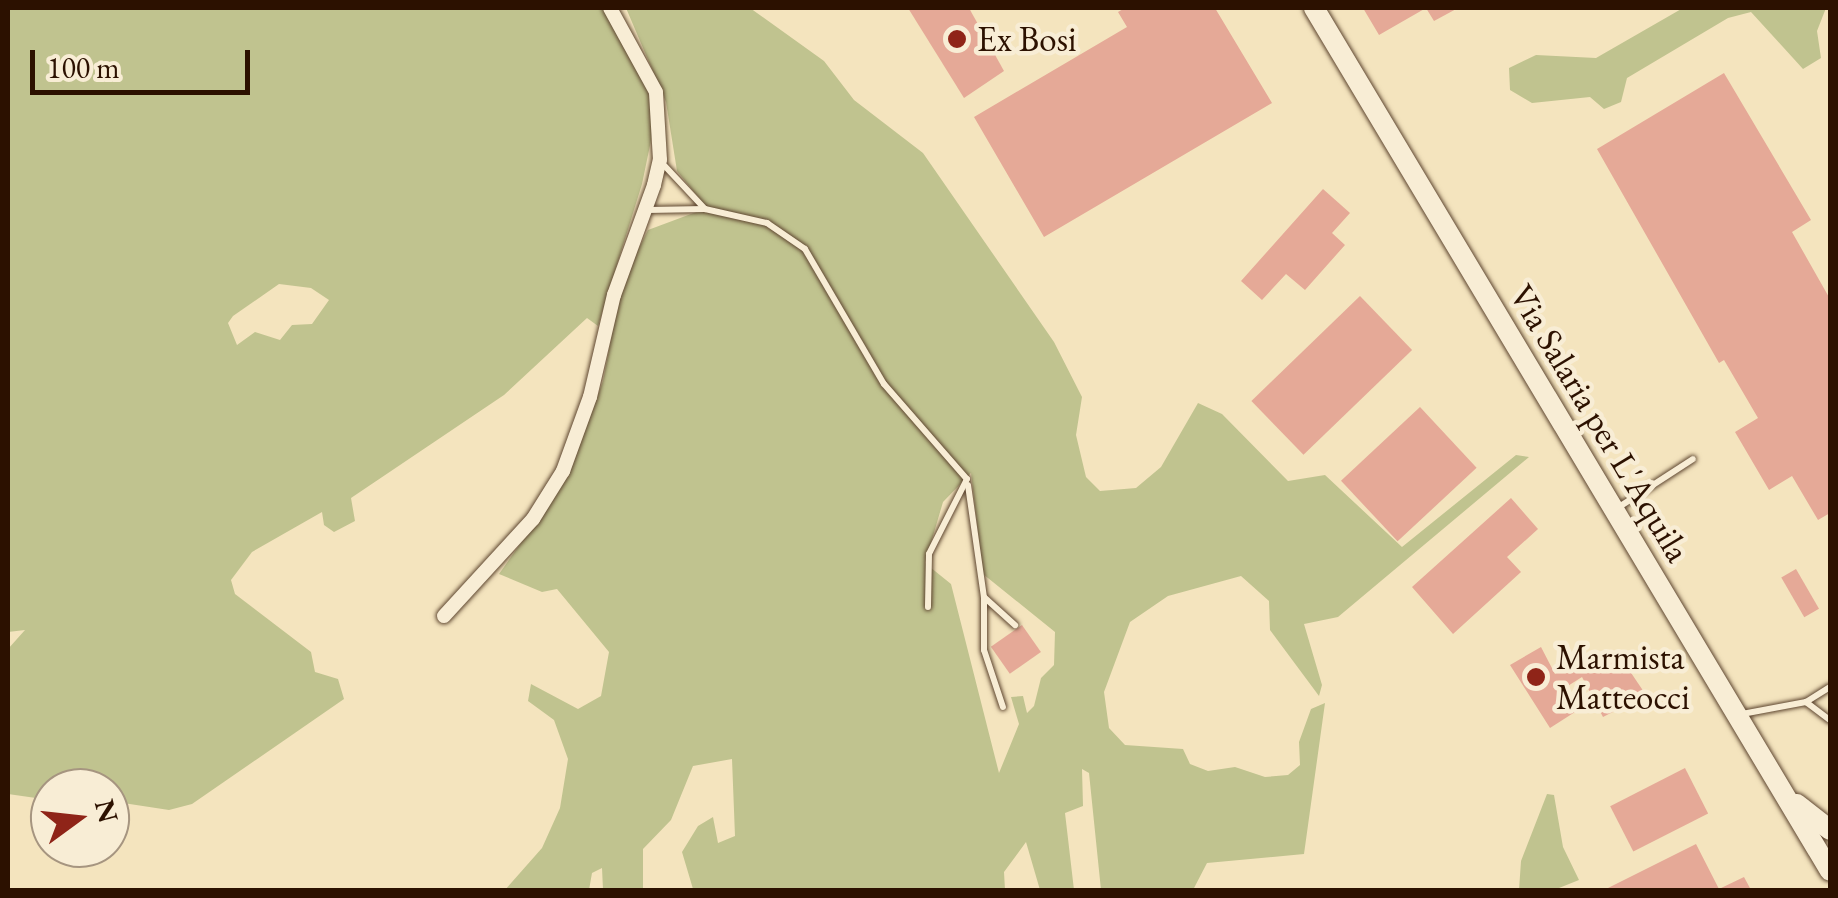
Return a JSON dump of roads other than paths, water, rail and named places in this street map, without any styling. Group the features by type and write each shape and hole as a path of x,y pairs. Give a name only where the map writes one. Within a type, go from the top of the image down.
{"main road":[{"name":"Via Salaria per L'Aquila","path":"1314,8 1830,871"},
{"path":"1780,787 1830,830"}],"street":[{"path":"444,616 532,519 563,471 660,160 656,92 610,8"}],"lane":[{"path":"660,160 705,209"},
{"path":"646,210 705,209 767,223 805,249 884,384 967,479 984,597 984,650 1003,707"},
{"path":"1613,510 1694,459"},
{"path":"928,608 929,554 967,479"},
{"path":"984,597 1015,625"},
{"path":"1736,715 1806,702 1830,687"},
{"path":"1806,702 1830,720"}],"place":[{"name":"Ex Bosi","path":"957,39"},
{"name":"Marmista Matteocci","path":"1536,677"}]}
